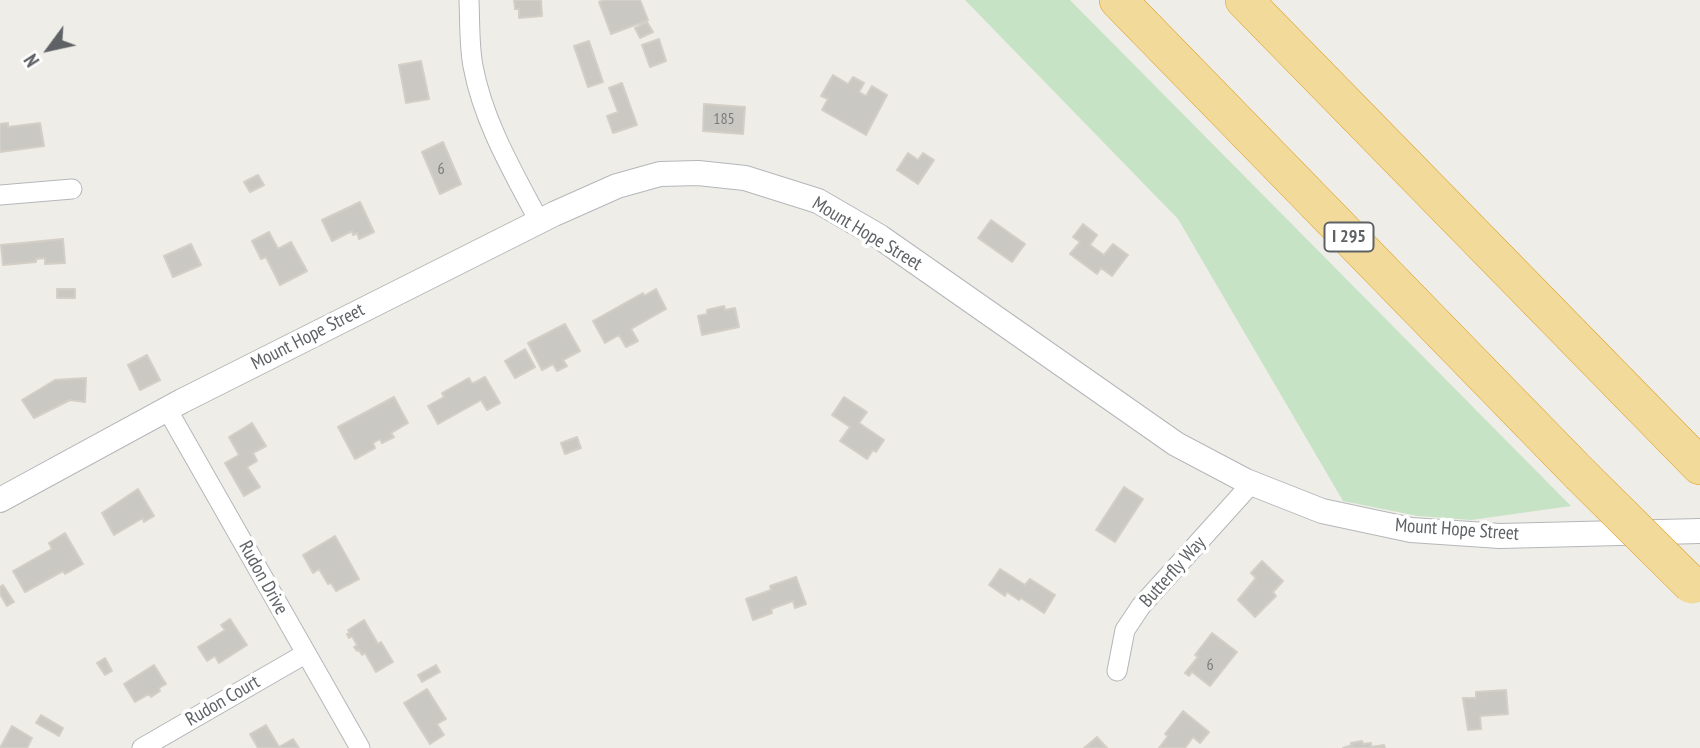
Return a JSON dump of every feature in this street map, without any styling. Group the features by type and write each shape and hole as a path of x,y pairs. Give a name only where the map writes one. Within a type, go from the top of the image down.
{"highway":[{"name":"I 295","path":"1118,0 1580,474 1696,589"},
{"path":"1244,0 1700,466"}],"street":[{"path":"469,0 473,65 485,109 539,221"},
{"name":"Mount Hope Street","path":"0,500 167,409 539,221 617,186 660,174 698,173 745,178 818,201 880,237 1175,444 1252,484 1322,511 1411,530 1500,536 1700,531"},
{"path":"0,195 72,189"},
{"name":"Rudon Drive","path":"167,409 360,748"},
{"name":"Butterfly Way","path":"1117,671 1125,630 1141,607 1252,484"},
{"name":"Rudon Court","path":"142,748 305,654"}],"green space":[{"path":"965,0 1070,0 1571,506 1471,520 1418,516 1343,501 1178,219"}],"building":[{"path":"514,0 541,0 542,16 519,18 519,9 515,9"},
{"path":"640,0 648,20 611,34 599,2"},
{"path":"647,22 653,32 640,38 635,28"},
{"path":"659,39 666,61 650,67 642,45"},
{"path":"589,41 603,82 588,87 574,46"},
{"path":"421,61 429,99 406,103 399,65"},
{"path":"833,75 848,84 853,77 864,83 859,92 866,96 872,86 887,95 866,135 822,110 828,99 821,96"},
{"path":"622,83 637,125 613,133 607,116 618,112 609,88"},
{"path":"704,104 745,107 743,134 703,131"},
{"path":"8,123 8,127 40,123 44,146 0,152 0,124"},
{"path":"443,142 461,184 440,194 422,152"},
{"path":"908,153 918,160 923,153 934,160 918,184 897,170"},
{"path":"258,175 264,185 250,192 244,182"},
{"path":"360,202 374,232 359,239 357,233 353,235 352,231 332,241 322,220"},
{"path":"991,220 1025,244 1012,262 978,238"},
{"path":"1083,224 1097,235 1090,245 1104,255 1113,244 1128,255 1112,276 1101,268 1097,274 1070,254 1080,242 1073,237"},
{"path":"269,232 278,249 291,242 307,271 280,285 266,257 261,259 252,241"},
{"path":"63,239 65,263 45,264 45,258 36,259 36,262 3,265 1,245"},
{"path":"191,244 201,265 173,277 164,256"},
{"path":"57,289 75,289 75,298 57,298"},
{"path":"656,289 666,309 631,329 638,341 626,347 619,335 605,343 593,321 643,293 644,296"},
{"path":"724,306 725,310 735,308 739,327 702,335 698,316 707,314 707,310"},
{"path":"565,324 580,351 563,360 567,366 557,371 553,364 542,370 528,343"},
{"path":"525,349 535,367 515,378 505,361"},
{"path":"147,355 160,380 140,390 128,365"},
{"path":"485,377 500,403 487,410 481,400 438,424 428,406 444,397 442,393 469,378 472,384"},
{"path":"86,378 85,402 70,400 34,418 22,400 55,380"},
{"path":"394,397 408,423 391,433 394,437 382,443 380,439 373,443 375,448 355,459 338,427"},
{"path":"844,397 867,412 859,423 884,440 867,459 840,441 850,427 832,415"},
{"path":"252,423 266,446 253,453 257,461 247,467 260,487 244,496 225,463 239,455 229,437"},
{"path":"577,437 581,448 565,454 561,443"},
{"path":"1124,487 1143,499 1115,542 1096,530"},
{"path":"138,489 154,516 144,522 143,518 114,535 102,513"},
{"path":"65,533 83,564 65,574 63,571 25,592 13,571 52,549 49,543"},
{"path":"335,536 359,579 336,591 319,569 313,573 303,555"},
{"path":"1262,561 1283,581 1273,592 1276,596 1255,617 1238,600 1256,578 1251,573"},
{"path":"1000,569 1025,585 1030,579 1055,595 1044,613 1021,598 1019,600 1007,592 1005,596 989,585"},
{"path":"796,577 806,604 795,608 793,601 771,609 772,613 753,620 746,599 771,590 770,586"},
{"path":"3,585 14,602 7,606 0,594 0,587"},
{"path":"230,619 247,645 219,663 215,656 207,661 198,647 225,630 221,625"},
{"path":"364,620 378,644 381,642 393,662 376,672 365,653 362,655 357,651 352,636 349,638 347,634 350,633 348,630"},
{"path":"1212,633 1237,652 1210,686 1192,672 1189,676 1185,673"},
{"path":"105,658 112,671 105,675 97,663"},
{"path":"154,665 166,684 151,697 149,694 135,702 124,684"},
{"path":"436,665 440,672 422,682 418,675"},
{"path":"427,689 446,719 437,724 444,735 430,744 404,703"},
{"path":"1506,690 1508,714 1480,716 1481,729 1468,730 1463,698 1476,698 1476,692"},
{"path":"1183,711 1209,732 1200,743 1193,737 1185,748 1159,748 1168,736 1165,734"},
{"path":"41,715 63,728 59,736 36,723"},
{"path":"266,725 279,747 293,739 299,748 258,748 250,734"},
{"path":"12,726 32,738 27,748 0,748"},
{"path":"1097,737 1107,748 1084,748"},
{"path":"1362,741 1363,744 1371,743 1371,747 1384,745 1385,748 1343,748"}]}
